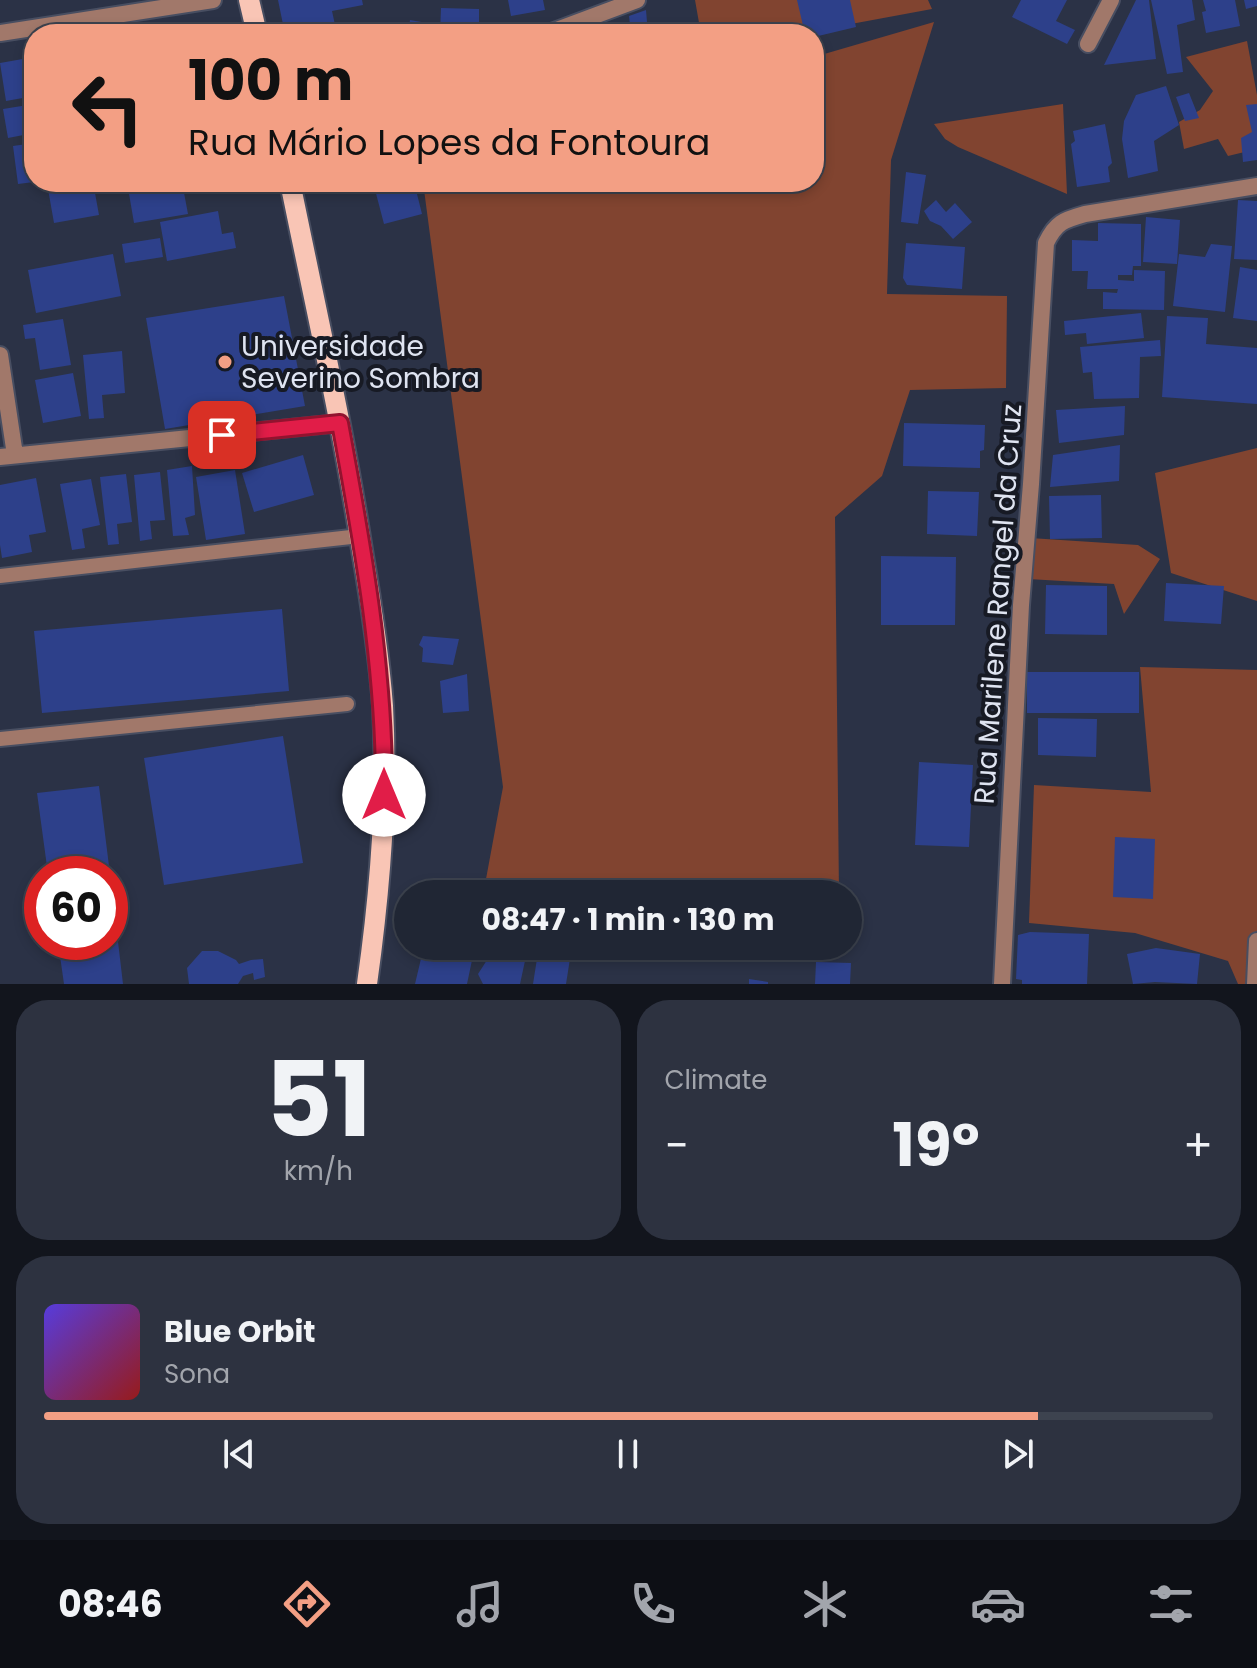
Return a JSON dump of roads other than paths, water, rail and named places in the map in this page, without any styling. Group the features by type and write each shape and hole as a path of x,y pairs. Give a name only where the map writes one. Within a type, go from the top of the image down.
{"main road":[{"path":"249,0 255,24"},
{"path":"292,192 340,423 377,643 384,750 383,841 367,984"}],"street":[{"path":"58,24 213,0"},
{"path":"573,24 637,0"},
{"path":"1088,44 1111,0"},
{"path":"0,33 24,29"},
{"name":"Rua Marilene Rangel da Cruz","path":"1002,984 1021,605 1046,243 1052,229 1067,219 1085,214 1257,186"},
{"path":"0,355 8,456 340,423"},
{"path":"1255,984 1257,941"}],"lane":[{"path":"0,576 360,536"},
{"path":"0,739 347,704"}],"place":[{"name":"Universidade Severino Sombra","path":"225,362"}]}
